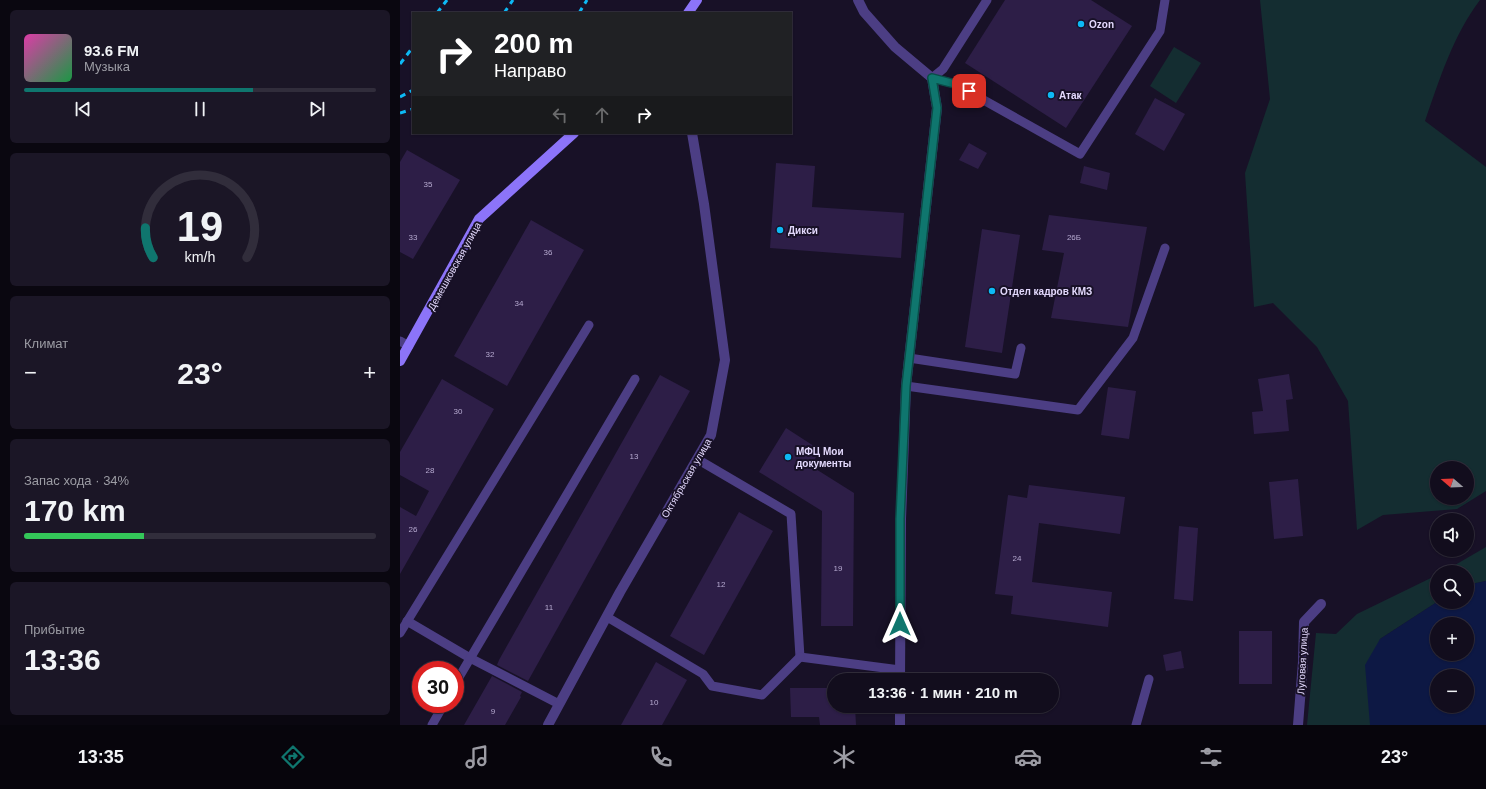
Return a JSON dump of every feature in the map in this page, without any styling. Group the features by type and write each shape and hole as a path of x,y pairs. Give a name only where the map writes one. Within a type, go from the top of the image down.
{"street":[{"path":"689,12 698,0"},
{"path":"858,0 864,12 895,47 932,78 937,108 906,386 900,519 900,673"},
{"name":"Демешковская улица","path":"400,361 404,344 480,219 573,134"},
{"name":"Октябрьская улица","path":"548,725 607,617 711,435 725,360 704,204 692,134"},
{"name":"Луговая улица","path":"1298,725 1303,662 1304,622 1321,604"},
{"path":"900,713 900,725"}],"lane":[{"path":"932,78 943,69 986,0"},
{"path":"932,78 955,84 1080,154 1160,31 1165,0"},
{"path":"906,386 1078,410 1134,338 1165,248"},
{"path":"400,633 589,325"},
{"path":"909,358 1015,374 1021,348"},
{"path":"464,668 635,379"},
{"path":"607,617 703,674 712,686 762,695 800,657 791,514 697,459"},
{"path":"407,621 470,658 559,704"},
{"path":"800,657 889,673"},
{"path":"1136,725 1149,679"},
{"path":"432,725 439,713"}],"green space":[{"path":"1260,0 1480,0 1462,28 1448,58 1425,121 1486,167 1486,491 1474,498 1474,461 1430,461 1430,505 1463,505 1457,509 1383,515 1357,530 1348,401 1317,347 1273,303 1254,307 1245,173 1270,99"},
{"path":"1174,47 1201,63 1176,103 1150,86"},
{"path":"1486,547 1486,581 1474,584 1474,565 1455,565 1469,557 1474,557 1474,554"},
{"path":"1430,578 1430,607 1380,639 1373,725 1307,725 1316,633 1336,634 1357,614"}],"water":[{"path":"1486,581 1486,725 1370,725 1365,665 1380,639 1430,607 1430,609 1474,609 1474,584"}],"building":[{"name":"Атак","path":"1005,0 1091,0 1132,26 1066,128 965,63"},
{"path":"1155,98 1185,114 1164,151 1135,134"},
{"path":"969,143 987,153 978,169 959,160"},
{"path":"407,150 460,180 413,259 400,252 400,162"},
{"path":"776,163 815,166 812,207 904,213 901,258 770,248"},
{"path":"1084,166 1110,173 1107,190 1080,183"},
{"path":"1049,215 1147,227 1128,327 1051,318 1064,253 1042,250"},
{"path":"531,220 584,250 507,386 454,356"},
{"name":"Отдел кадров КМЗ","path":"982,229 1020,235 1002,353 965,347"},
{"path":"1289,374 1293,399 1286,400 1289,431 1254,434 1252,412 1263,411 1258,379"},
{"path":"660,375 690,391 528,681 497,665 499,660"},
{"path":"442,379 494,409 400,574 400,507 416,516 429,491 400,475 400,452"},
{"path":"1108,387 1136,391 1129,439 1101,435"},
{"path":"786,428 820,450 811,466 854,493 853,626 821,626 822,511 759,472"},
{"path":"1298,479 1303,536 1274,539 1269,482"},
{"path":"1029,485 1125,497 1120,534 1039,523 1032,582 1112,592 1108,627 1011,614 1013,596 995,594 1008,495 1027,498"},
{"path":"739,512 773,531 704,655 670,636"},
{"path":"1179,526 1198,528 1193,601 1174,599"},
{"path":"1239,631 1272,631 1272,684 1239,684"},
{"path":"1181,651 1184,668 1166,671 1163,655"},
{"path":"656,662 687,680 662,725 621,725"},
{"path":"492,676 522,692 521,697 505,725 464,725"},
{"path":"790,688 827,688 827,713 855,713 856,725 820,725 819,717 791,717"}],"railway":[{"path":"438,12 447,0"},
{"path":"505,12 513,0"},
{"path":"580,12 587,0"},
{"path":"400,64 412,48"},
{"path":"400,97 412,91"},
{"path":"400,113 412,109"}],"place":[{"name":"Ozon","path":"1081,24"},
{"name":"Атак","path":"1051,95"},
{"name":"Дикси","path":"780,230"},
{"name":"Отдел кадров КМЗ","path":"992,291"},
{"name":"МФЦ Мои документы","path":"788,457"}],"route":[{"path":"900,624 900,519 906,386 937,108 932,78 955,84 969,91"}]}
